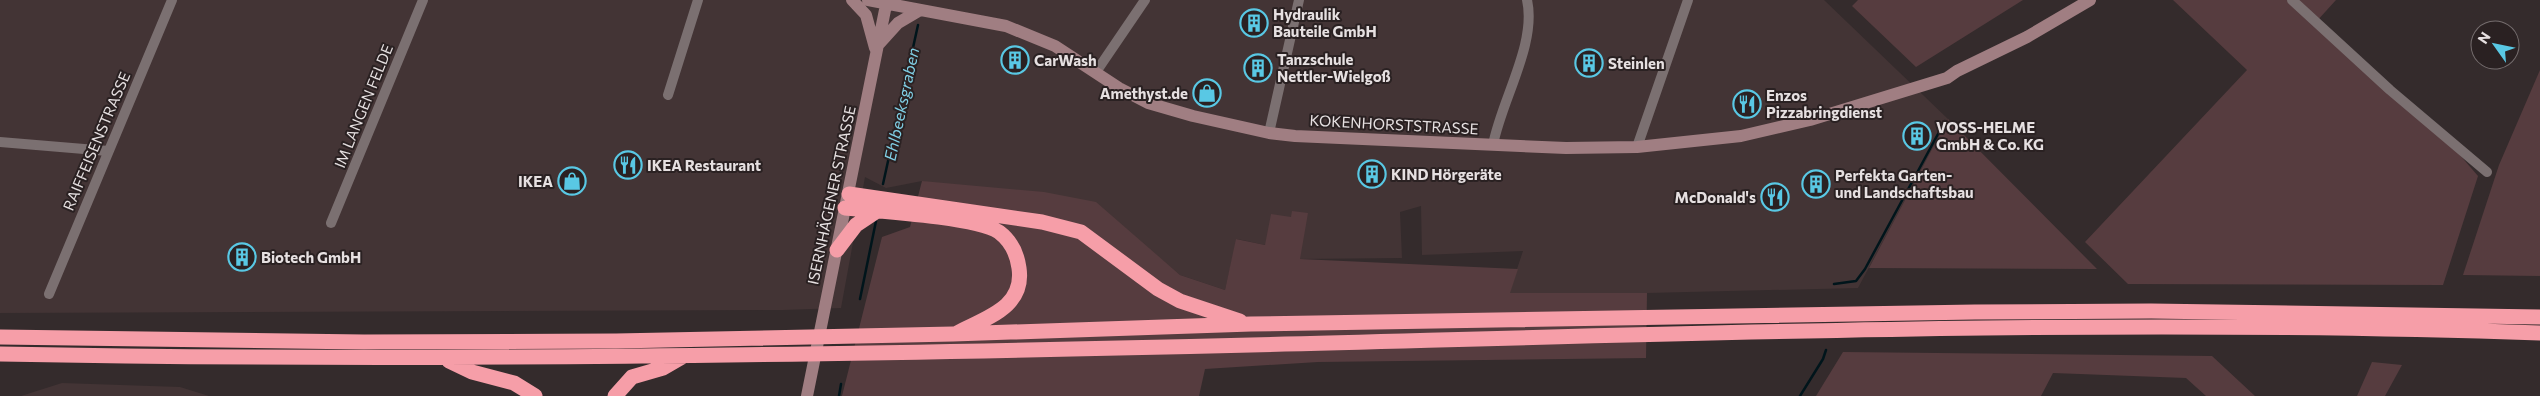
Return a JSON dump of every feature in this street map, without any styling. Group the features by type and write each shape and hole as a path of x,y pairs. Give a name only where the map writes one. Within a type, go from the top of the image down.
{"highway":[{"path":"847,201 877,211 986,226 1006,238 1012,246 1020,276 1012,299 1004,309 993,316 953,334"},
{"path":"847,201 1042,222 1069,228 1095,241 1168,295 1199,309 1251,324"},
{"path":"837,250 856,225 877,211"},
{"path":"0,337 364,342 953,334 1251,324 2141,311 2540,317"},
{"path":"0,354 443,359 683,356 1980,330 2166,328 2540,333"},
{"path":"615,396 632,377 663,368 683,356"},
{"path":"443,359 472,372 514,383 535,396"}],"main road":[{"path":"852,0 866,15 877,49"},
{"name":"KOKENHORSTSTRASSE","path":"868,0 886,2 1020,30 1055,46 1135,97 1167,110 1269,133 1328,138 1493,145 1637,147 1741,136 1829,115 1918,86 1930,77 1946,70 1957,70 2027,37 2090,0"},
{"name":"ISERNHÄGENER STRASSE","path":"807,396 886,2"},
{"path":"877,49 898,23 920,10"}],"street":[{"name":"RAIFFEISENSTRASSE","path":"49,294 172,0"},
{"name":"IM LANGEN FELDE","path":"331,223 423,0"},
{"path":"668,95 698,0"},
{"path":"1096,72 1145,0"},
{"path":"1269,133 1299,0"},
{"path":"1493,145 1498,122 1523,56 1528,15 1527,0"},
{"path":"1637,147 1688,0"},
{"path":"2292,0 2390,90 2487,172"},
{"path":"0,142 108,151"}],"shaded area":[{"path":"0,0 1824,0 1948,119 1858,288 1647,293 1509,293 1523,251 1422,255 1421,206 1400,212 1402,258 1299,259 1291,217 1265,245 1237,239 1225,290 1180,275 1133,236 922,181 886,188 865,177 841,308 783,310 0,313"},
{"path":"1858,0 2023,0 1916,67 1852,6"},
{"path":"2173,0 2336,0 2316,22 2459,154 2478,176 2443,285 2128,284 2085,242 2247,70"},
{"path":"2540,70 2540,276 2463,275 2499,165"},
{"path":"1948,119 2097,269 1869,268"},
{"path":"922,181 1044,192 1096,202 1180,275 1225,290 1236,239 1265,245 1271,214 1291,217 1292,211 1308,213 1300,259 1518,269 1510,293 1647,293 1646,358 1318,362 1205,369 1199,396 842,396 882,237 910,227"},
{"path":"1843,352 2212,356 2255,396 2206,396 2186,378 2053,373 2041,396 1816,396"},
{"path":"2372,362 2402,365 2385,396 2357,396"},
{"path":"62,383 180,387 209,396 21,396"}],"waterway":[{"name":"Ehlbeeksgraben","path":"883,184 918,25"},
{"path":"1834,284 1856,281 1865,269 1945,121"},
{"name":"Ehlbeeksgraben","path":"860,299 876,221"},
{"path":"1800,396 1823,359 1826,350"},
{"name":"Ehlbeeksgraben","path":"839,396 841,384"}],"place":[{"name":"Hydraulik Bauteile GmbH","path":"1254,23"},
{"name":"CarWash","path":"1015,60"},
{"name":"Steinlen","path":"1589,63"},
{"name":"Tanzschule Nettler-Wielgoß","path":"1258,68"},
{"name":"Amethyst.de","path":"1207,93"},
{"name":"Enzos Pizzabringdienst","path":"1747,104"},
{"name":"VOSS-HELME GmbH & Co. KG","path":"1917,136"},
{"name":"IKEA Restaurant","path":"628,165"},
{"name":"KIND Hörgeräte","path":"1372,174"},
{"name":"IKEA","path":"572,181"},
{"name":"Perfekta Garten- und Landschaftsbau","path":"1816,184"},
{"name":"McDonald's","path":"1775,197"},
{"name":"Biotech GmbH","path":"242,257"}]}
